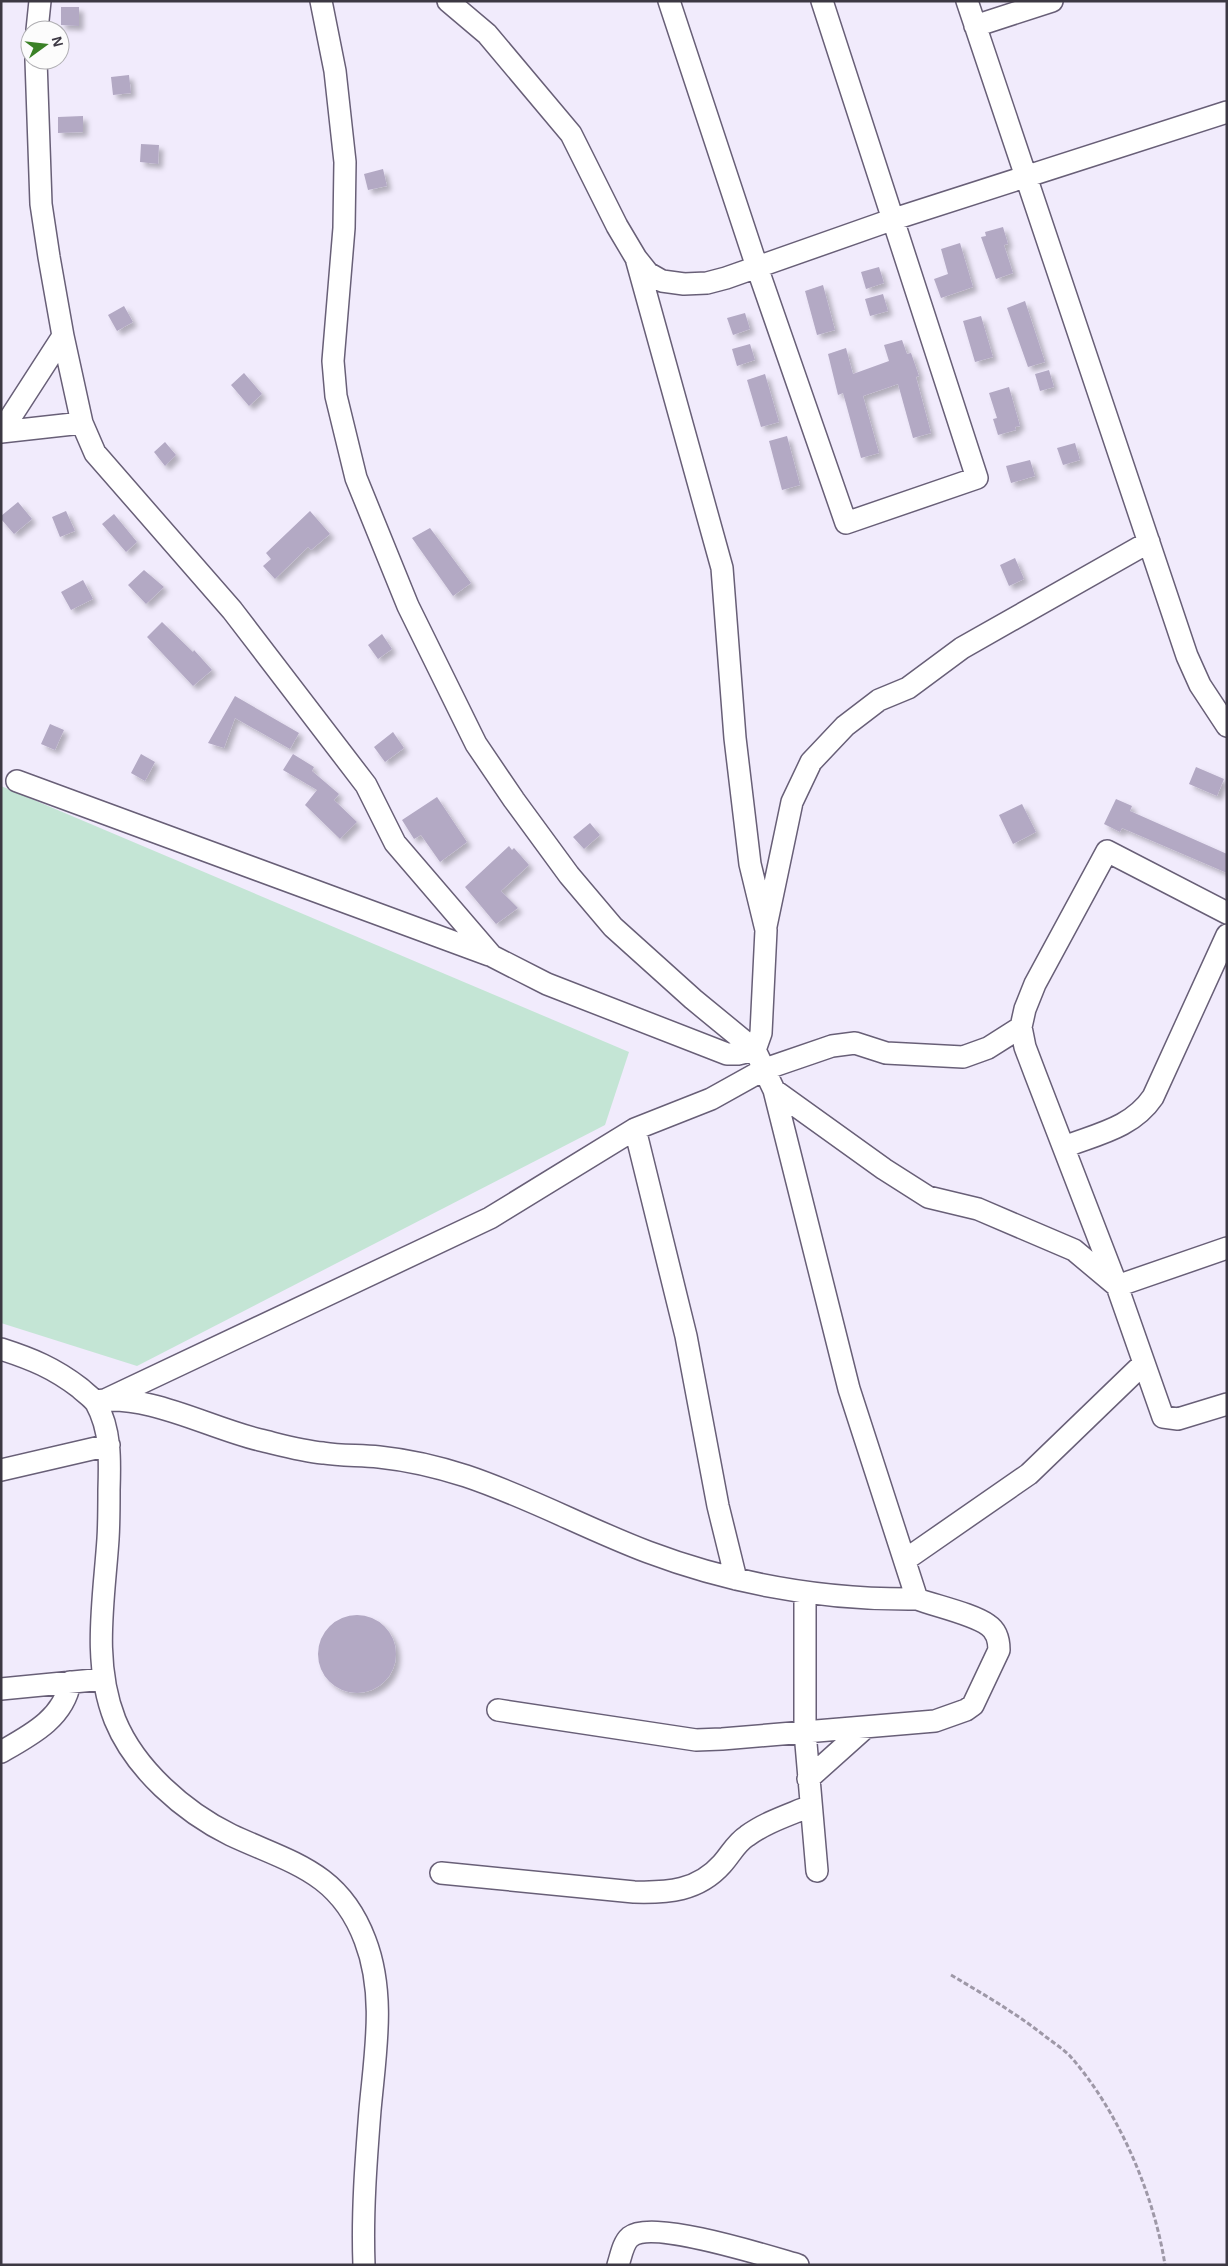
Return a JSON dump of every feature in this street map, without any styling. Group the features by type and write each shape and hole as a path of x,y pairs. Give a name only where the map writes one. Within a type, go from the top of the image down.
{"street":[{"path":"38,20 40,1"},
{"path":"321,1 336,71 345,162 344,237 333,361 336,396 356,478 408,606 476,744 514,800 569,875 613,927 693,999 755,1050 765,1069 774,1090 848,1389 917,1599"},
{"path":"448,1 487,34 571,134 617,226 636,258 648,273 662,282 684,284 708,283 757,268 892,220 1227,112"},
{"path":"669,1 757,268 846,523 977,478 822,1"},
{"path":"967,1 1188,656 1200,686 1227,726"},
{"path":"975,26 1052,1"},
{"path":"36,70 41,204 63,336 82,423 95,454 232,610 366,785 395,843 492,956"},
{"path":"636,258 722,568 735,738 750,864 766,930"},
{"path":"1,432 63,336"},
{"path":"1,432 82,423"},
{"path":"755,1050 761,1032 766,930 792,802 811,762 838,734 879,700 908,688 962,648 1149,542"},
{"path":"16,781 492,956 547,984 727,1054 738,1054 755,1050"},
{"path":"1227,912 1107,852 1035,984 1025,1009 1022,1027 1025,1047 1117,1286 1162,1417 1178,1419 1227,1404"},
{"path":"1064,1146 1122,1125 1143,1111 1153,1097 1227,935"},
{"path":"101,1400 490,1218 635,1128 710,1099 765,1069 832,1046 855,1043 886,1053 945,1058 963,1057 988,1048 1022,1027"},
{"path":"774,1090 884,1169 928,1197 978,1209 1074,1250 1117,1286"},
{"path":"635,1128 686,1336 718,1506 736,1579"},
{"path":"1117,1286 1227,1248"},
{"path":"1,1349 40,1362 101,1400 167,1410 236,1434 298,1449 378,1457 423,1464 467,1476 648,1552 692,1567 736,1579 805,1592 917,1599 989,1626 999,1640 999,1650 973,1705 966,1710 935,1721 696,1740 498,1710"},
{"path":"905,1560 1029,1474 1143,1364"},
{"path":"101,1400 109,1445 108,1537 101,1629 106,1694 117,1723 132,1750 177,1800 221,1829 304,1866 326,1882 343,1899 366,1942 374,1972 377,2001 377,2032 365,2173 364,2265"},
{"path":"1,1470 109,1445"},
{"path":"805,1592 805,1732 817,1870"},
{"path":"1,1689 104,1679"},
{"path":"1,1752 33,1733 47,1722 60,1708 68,1695 70,1682"},
{"path":"808,1779 865,1728"},
{"path":"441,1873 634,1892 659,1893 683,1890 708,1877 746,1837 764,1825 810,1806"},
{"path":"618,2265 626,2242 631,2237 646,2231 688,2236 798,2265"}],"path":[{"path":"951,1974 1020,2017 1069,2056 1103,2100 1148,2193 1162,2243 1165,2265"}],"green space":[{"path":"1,786 629,1052 605,1125 137,1366 1,1323"}],"building":[{"path":"61,7 79,7 79,26 70,26 70,20 61,20"},
{"path":"129,75 131,93 113,95 111,77"},
{"path":"83,116 83,132 58,133 58,117"},
{"path":"141,144 159,145 158,164 140,162"},
{"path":"383,169 387,186 368,190 364,174"},
{"path":"1003,227 1008,244 1004,245 1013,273 996,279 981,237 986,236 985,232"},
{"path":"960,243 973,287 941,298 934,279 948,274 941,249"},
{"path":"879,267 884,283 866,289 861,272"},
{"path":"823,285 835,330 817,335 805,291"},
{"path":"883,294 888,311 870,316 865,299"},
{"path":"1025,301 1045,362 1028,367 1007,308"},
{"path":"124,306 133,322 117,331 108,315"},
{"path":"745,313 750,329 733,335 727,318"},
{"path":"981,316 993,357 975,362 963,321"},
{"path":"902,340 907,354 911,353 919,376 916,377 931,433 913,438 898,384 863,396 879,453 861,458 843,393 838,395 828,354 846,348 853,374 889,361 884,345"},
{"path":"750,344 755,360 737,366 732,349"},
{"path":"1049,370 1054,387 1040,391 1035,374"},
{"path":"244,373 262,394 249,406 231,385"},
{"path":"765,374 779,422 761,427 747,380"},
{"path":"1009,387 1020,426 1015,427 1016,430 998,435 993,419 997,418 989,393"},
{"path":"787,436 800,485 782,490 769,441"},
{"path":"165,442 176,455 165,466 154,452"},
{"path":"1075,443 1080,460 1063,465 1057,448"},
{"path":"1030,460 1035,476 1011,483 1006,466"},
{"path":"18,502 32,519 14,534 1,519 1,516"},
{"path":"66,511 75,531 60,537 52,517"},
{"path":"310,511 330,534 311,550 308,547 275,579 263,566 271,559 266,553"},
{"path":"114,514 137,542 126,552 102,524"},
{"path":"430,528 471,583 453,596 412,538"},
{"path":"1015,558 1024,579 1009,586 1000,565"},
{"path":"144,570 164,587 146,604 128,585"},
{"path":"83,580 93,599 71,610 61,592"},
{"path":"162,622 193,652 194,650 212,670 193,686 147,637"},
{"path":"382,634 392,649 378,659 368,645"},
{"path":"235,696 299,733 290,749 235,718 224,748 208,743"},
{"path":"50,724 64,730 55,750 41,744"},
{"path":"393,732 404,748 385,762 374,747"},
{"path":"141,754 155,762 145,781 131,773"},
{"path":"293,754 314,767 312,771 339,794 334,800 357,822 340,839 305,805 317,790 283,770"},
{"path":"1196,767 1224,779 1217,796 1189,784"},
{"path":"437,797 467,842 440,862 421,835 414,839 402,820"},
{"path":"1116,799 1132,806 1130,811 1227,854 1227,873 1122,828 1120,832 1104,824"},
{"path":"1022,804 1036,832 1013,844 999,815"},
{"path":"590,823 600,835 584,849 573,837"},
{"path":"509,846 512,850 514,848 529,865 501,891 518,908 496,924 465,887"},
{"path":"357,1615 372,1618 384,1627 393,1639 396,1654 393,1669 384,1681 372,1690 357,1693 342,1690 330,1681 321,1669 318,1654 321,1639 330,1627 342,1618"}]}
